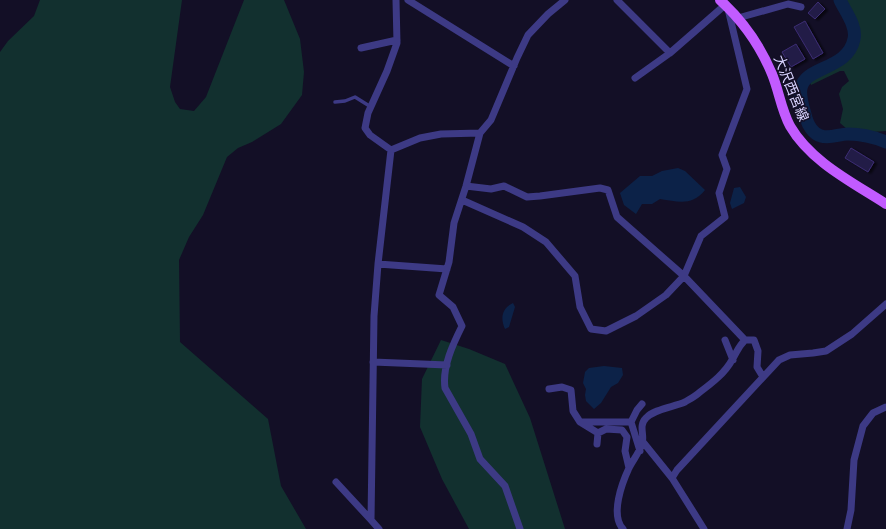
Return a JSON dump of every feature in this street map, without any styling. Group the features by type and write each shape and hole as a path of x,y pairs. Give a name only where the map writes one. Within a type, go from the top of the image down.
{"main road":[{"name":"大沢西宮線","path":"724,4 738,18 762,52 772,76 783,112 800,141 823,163 886,204"}],"street":[{"path":"391,150 370,135 365,128 371,107 387,71 397,43 396,0"},
{"path":"408,0 514,66"},
{"path":"520,529 505,486 480,459 472,434 445,388 444,379 447,365 452,347 462,326 453,308 439,295 450,262 454,223 462,200 480,133 491,120 528,35 548,14 565,0"},
{"path":"617,0 670,53"},
{"path":"462,200 523,227 546,242 575,276 580,307 591,329 606,331 636,316 666,295 684,276 701,236 725,217 719,193 727,169 722,154 747,89 724,4 670,53 635,78"},
{"path":"738,18 788,4 801,7"},
{"path":"361,48 396,40"},
{"path":"391,150 420,138 441,134 480,133"},
{"path":"371,520 374,316 378,264 391,150"},
{"path":"466,186 491,189 504,186 527,197 600,188 608,190 617,217 684,276 745,340"},
{"path":"378,264 447,269"},
{"path":"672,478 677,470 779,360 790,355 826,351 852,334 886,304"},
{"path":"725,340 733,360"},
{"path":"623,529 618,517 618,504 629,468 640,451 643,442 642,426 646,417 660,410 684,402 700,393 723,374 733,360 739,346 745,340 754,340 758,351 757,367 763,377"},
{"path":"373,362 447,365"},
{"path":"549,389 562,387 571,390 573,411 580,422 598,433"},
{"path":"640,451 631,422 642,404"},
{"path":"848,529 851,510 854,460 863,426 873,413 886,407"},
{"path":"580,422 631,422"},
{"path":"598,433 606,429 622,430 627,437 625,451 629,468"},
{"path":"597,444 598,433"},
{"path":"643,442 672,478 704,529"},
{"path":"336,482 379,529"}],"lane":[{"path":"335,102 345,101 355,97 371,107"}],"green space":[{"path":"40,0 182,0 170,87 175,102 180,109 194,111 206,97 244,0 284,0 300,39 304,72 302,95 281,124 252,142 238,148 227,157 203,215 189,237 179,260 180,342 268,419 281,486 306,529 0,529 0,52 8,41 34,16"},
{"path":"835,0 886,0 886,131 872,132 847,129 840,123 843,109 839,94 842,87 849,81 844,71 840,71 811,85 809,80 842,62 852,52 857,40 858,34 856,27"},
{"path":"441,340 469,349 505,364 530,418 565,529 469,529 442,479 420,427 422,379"}],"water":[{"path":"678,168 685,171 705,190 695,199 679,202 660,199 652,204 642,204 636,214 624,205 620,193 640,176 652,176 662,171"},
{"path":"740,187 746,197 744,203 732,209 730,203 734,188"},
{"path":"513,303 515,307 509,327 505,329 502,317 506,308"},
{"path":"604,366 622,368 623,375 618,383 611,387 601,403 594,409 586,401 586,389 583,383 585,372 589,368"}],"building":[{"path":"818,2 825,9 815,19 808,13"},
{"path":"805,21 823,53 813,59 794,27"},
{"path":"796,44 805,59 791,67 782,52"},
{"path":"851,148 874,162 868,172 845,158"}],"waterway":[{"path":"840,0 854,29 854,39 850,49 844,57 810,75 804,81 801,88 801,96 806,118 811,129 821,136 828,137 845,134 858,135 872,137 886,142"}]}
